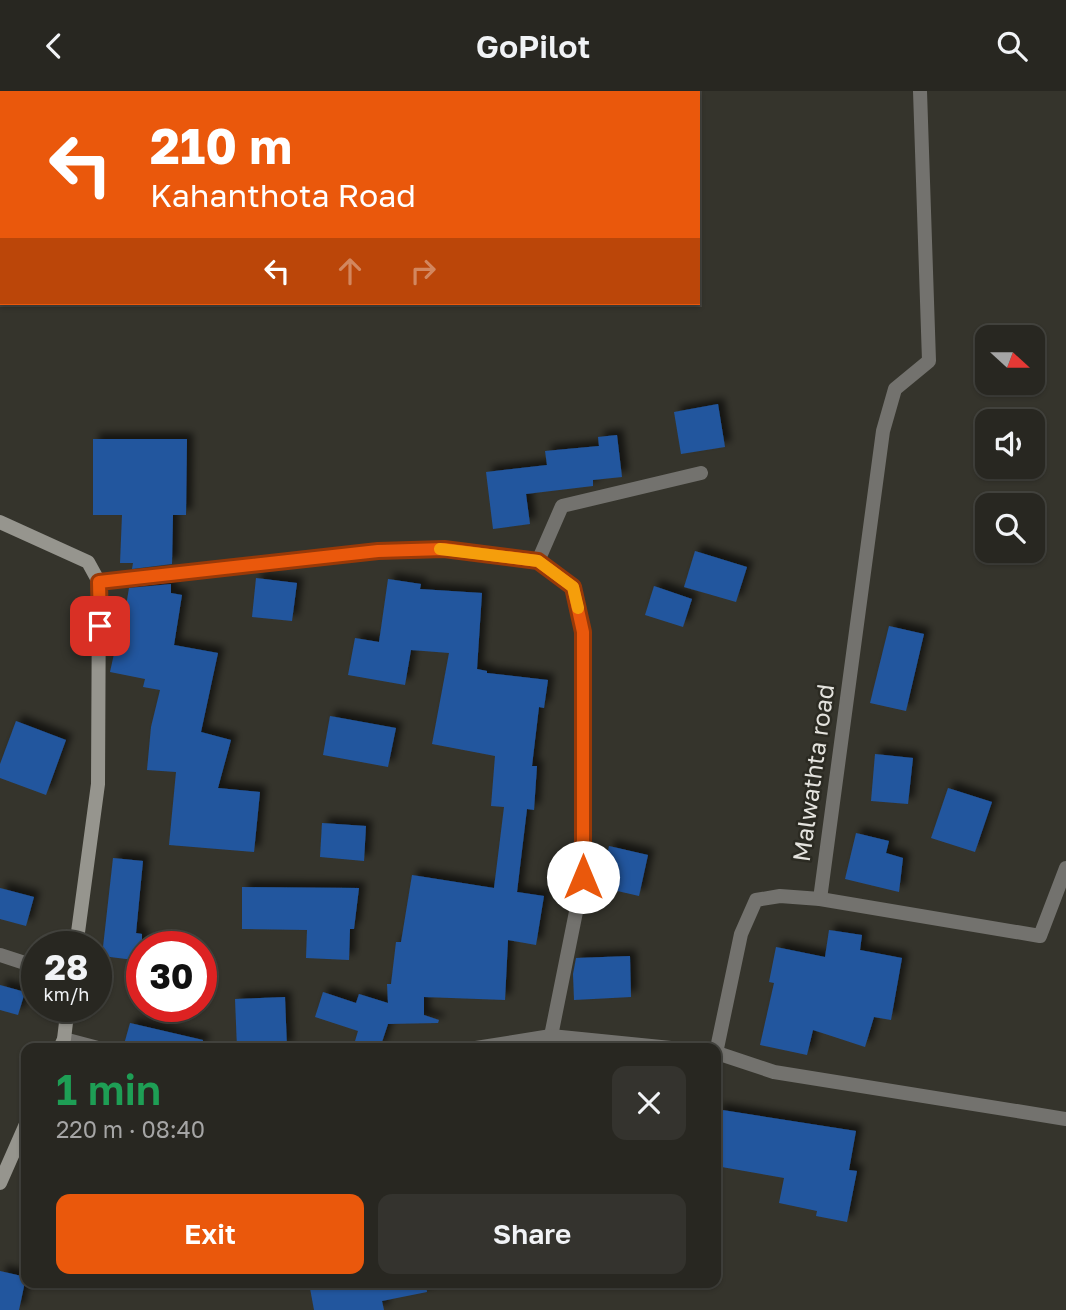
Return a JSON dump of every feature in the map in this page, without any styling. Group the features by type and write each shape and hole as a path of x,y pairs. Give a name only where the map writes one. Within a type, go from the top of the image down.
{"main road":[{"path":"0,522 88,562 99,582 98,784 78,931"},
{"path":"62,1043 65,1022"},
{"path":"0,1183 21,1135"}],"street":[{"name":"Malwathta road","path":"718,1043 741,933 756,900 780,896 820,899 883,431 895,389 929,361 920,91"},
{"path":"538,561 562,506 701,473"},
{"path":"99,582 378,551 444,549 538,561 573,587 583,632 583,877 551,1036"},
{"path":"820,899 1040,936 1066,868"},
{"path":"0,955 21,962"},
{"path":"507,1043 551,1036 621,1043"},
{"path":"721,1055 774,1072 1066,1119"}],"building":[{"path":"718,404 725,447 681,454 674,412"},
{"path":"617,435 622,477 593,480 593,486 526,494 530,524 493,529 486,472 547,465 545,451 599,446 598,437"},
{"path":"93,439 187,439 186,515 173,515 172,564 132,569 133,563 120,563 122,515 93,515"},
{"path":"695,551 747,567 736,602 684,587"},
{"path":"256,578 297,583 292,621 252,617"},
{"path":"388,579 421,584 420,589 482,593 477,669 487,673 548,680 544,708 539,707 532,766 537,766 534,810 527,809 517,892 544,896 536,945 508,940 505,1000 424,997 424,1015 439,1020 438,1023 388,1024 382,1043 354,1043 358,1031 315,1017 323,992 356,1003 359,994 388,1003 387,984 391,984 396,942 401,942 412,875 494,888 504,807 491,806 495,756 432,744 449,653 411,650 405,685 348,675 355,638 379,642"},
{"path":"171,584 171,593 182,595 174,645 218,653 201,732 231,740 218,788 260,792 254,852 169,845 176,772 147,770 151,727 160,690 143,687 145,679 110,672 119,631 122,631 129,588"},
{"path":"654,586 692,599 683,627 645,615"},
{"path":"889,626 924,634 906,711 870,703"},
{"path":"330,716 396,728 388,767 323,755"},
{"path":"16,721 66,740 46,795 0,778 0,764"},
{"path":"875,754 913,758 908,804 871,801"},
{"path":"948,788 992,802 975,852 931,838"},
{"path":"322,823 366,826 364,861 320,857"},
{"path":"856,833 889,841 886,853 903,858 899,892 845,879"},
{"path":"609,846 648,855 639,896 600,887"},
{"path":"113,858 143,861 136,931 126,931 126,959 112,957 112,931 105,931"},
{"path":"242,887 359,888 354,929 350,929 349,960 306,958 307,930 242,929"},
{"path":"0,888 34,897 26,926 0,919"},
{"path":"829,930 862,935 860,950 902,958 891,1020 874,1017 865,1047 813,1030 807,1055 760,1045 774,983 769,982 776,947 825,957"},
{"path":"630,956 631,997 574,1000 573,974 576,958"},
{"path":"0,985 21,991 18,1015 0,1010"},
{"path":"285,997 287,1043 237,1043 235,999"},
{"path":"130,1023 203,1040 203,1043 124,1043"},
{"path":"721,1110 856,1131 849,1170 857,1171 847,1222 816,1216 817,1211 779,1203 784,1178 721,1167"},
{"path":"0,1271 21,1276 21,1288 24,1288 19,1310 0,1310"},
{"path":"310,1288 427,1288 427,1292 382,1301 384,1310 314,1310"}],"slow traffic":[{"path":"440,549 538,561 573,587 578,608"}],"route":[{"path":"100,626 99,582 378,551 444,549 538,561 573,587 583,632 583,877"}]}
